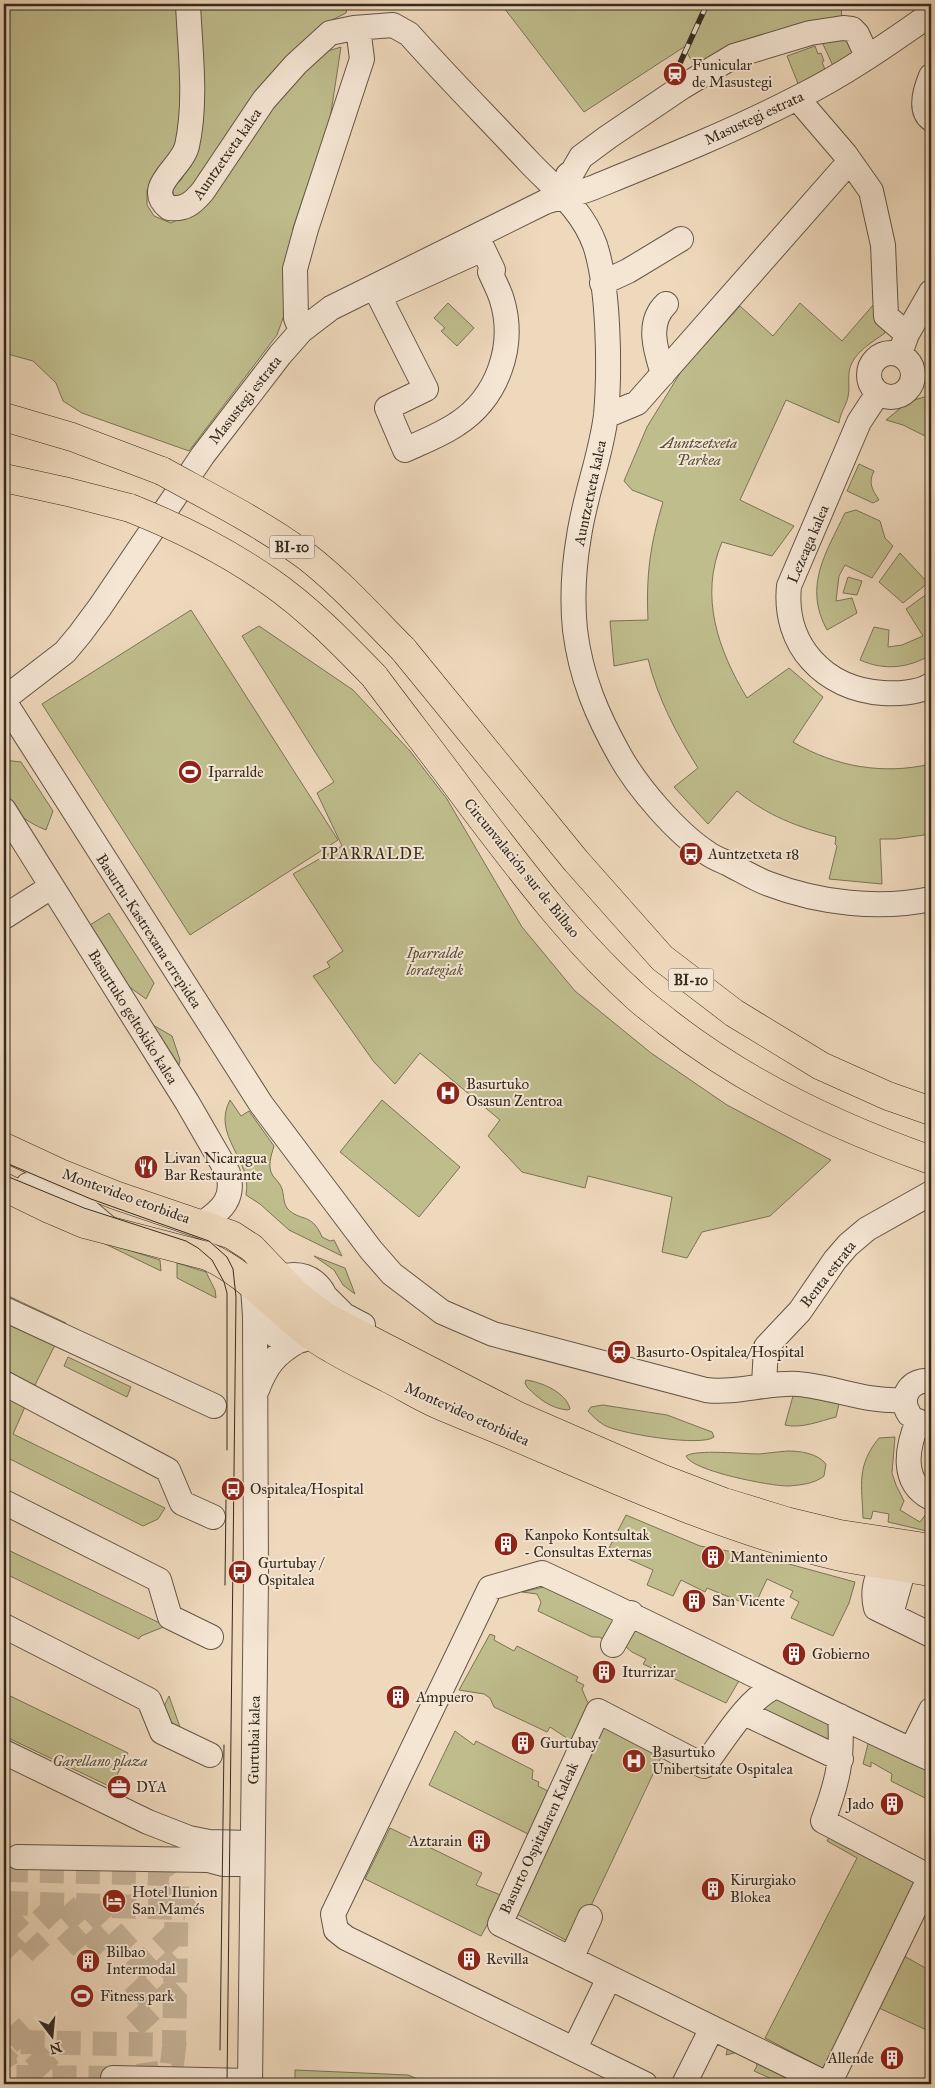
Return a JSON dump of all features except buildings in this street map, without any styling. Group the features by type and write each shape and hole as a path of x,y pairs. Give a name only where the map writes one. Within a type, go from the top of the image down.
{"main road":[{"name":"BI-10","path":"4,418 72,437 162,471 255,521 308,557 403,649 576,861 662,958 734,1013 820,1066 888,1096 931,1111"},
{"name":"Circunvalación sur de Bilbao","path":"4,478 130,508 162,521 231,557 269,581 337,638 374,676 547,904 633,994 691,1040 764,1086 843,1126 931,1160"},
{"name":"Montevideo etorbidea","path":"4,1147 60,1173 115,1195 232,1234 252,1248 269,1296"},
{"name":"Montevideo etorbidea","path":"4,1186 49,1210 84,1224 207,1256 233,1269 269,1296 315,1323 437,1404 681,1507 759,1534 835,1555 894,1567 930,1556"},
{"name":"Montevideo etorbidea","path":"315,1323 497,1406 662,1478 724,1502 778,1518 930,1556"}],"street":[{"name":"Auntzetxeta kalea","path":"188,4 192,89 190,132 182,160 162,183 159,191 162,202 169,208 183,208 193,204 264,100 296,64 330,33 393,25 410,34 540,173 566,185 595,245 606,308 606,416 579,536 575,585 575,628 583,673 599,719 628,770 674,824 706,852 768,884 824,899 872,904 914,903 931,900"},
{"name":"Masustegi estrata","path":"4,700 65,652 100,608 202,454 301,331 331,308 545,202 566,185 590,189 700,143 797,98 840,75 931,14"},
{"path":"301,331 296,318 295,268 362,59 358,28"},
{"path":"566,185 581,157 682,87 734,56 810,32 843,28 852,29 857,34 867,56"},
{"path":"931,76 926,87 924,108 927,116 931,119"},
{"path":"797,98 851,163 871,191 881,236 886,316 903,344 915,376 922,383 899,396 892,397 878,394 870,381 870,366 880,355 903,344 929,295"},
{"path":"606,416 637,403 843,168 851,163"},
{"path":"602,283 628,271 681,239"},
{"path":"483,249 486,254 493,270 490,272 502,300 507,330 505,354 498,374 489,393 475,409 456,424 405,450 387,408 426,389 380,296 483,249"},
{"path":"663,374 654,342 656,323 661,308 666,304"},
{"name":"Lezeaga kalea","path":"878,394 859,422 789,586 790,618 796,638 818,667 848,686 865,692 894,694 926,688 931,685"},
{"name":"Basurtu-Kastrexana errepidea","path":"4,700 252,1091 371,1250 392,1274 442,1312 493,1334 706,1390 720,1392 764,1385"},
{"name":"Basurtuko geltokiko kalea","path":"4,810 186,1102 228,1173 231,1184 225,1205 202,1223"},
{"path":"4,916 51,887"},
{"path":"4,1162 90,1199 222,1244 234,1251 269,1296 292,1275 307,1278 320,1287 315,1323"},
{"path":"4,1175 84,1208 110,1230"},
{"name":"Benta estrata","path":"764,1385 766,1347 794,1317 848,1245 867,1229 931,1193"},
{"name":"Gurtubai kalea","path":"250,2082 256,1578 255,1397 269,1296"},
{"path":"4,1309 214,1406"},
{"name":"Gurtubai kalea","path":"255,1397 265,1370 284,1349 315,1323"},
{"path":"931,1380 924,1380 913,1384 904,1400 908,1413 925,1421 909,1453 910,1472 915,1484 931,1498"},
{"path":"4,1383 168,1470 182,1503 212,1517"},
{"path":"764,1385 799,1384 882,1401 904,1400"},
{"path":"4,1502 159,1580 170,1617 211,1637"},
{"path":"894,1567 873,1590 876,1608 892,1614 931,1635"},
{"path":"634,2082 574,2048 346,1938 336,1930 333,1914 490,1588 542,1573 631,1613 776,1686 921,1754 931,1710"},
{"path":"613,1645 631,1613"},
{"path":"4,1626 149,1700 162,1732 210,1755"},
{"name":"Basurto Ospitalaren Kaleak","path":"776,1686 765,1690 744,1713 704,1766 598,1711 500,1924 828,2084 930,1877 823,1821 840,1769 840,1716"},
{"path":"744,1713 840,1759"},
{"path":"4,1752 148,1822 189,1838 252,1854"},
{"path":"18,1857 208,1860 223,1864 252,1854"},
{"path":"571,1959 590,1917"},
{"path":"574,2048 609,1978"},
{"path":"684,2084 712,2028"},
{"path":"113,2078 250,2082"}],"green space":[{"path":"4,4 180,4 184,74 177,141 163,169 147,190 147,205 154,216 171,223 197,210 292,82 328,51 341,47 330,119 293,228 287,307 277,335 189,451 82,413 63,401 56,383 33,361 4,353"},
{"path":"195,4 348,4 346,13 332,20 314,38 195,186 185,194 174,196 172,189 181,180 191,161"},
{"path":"501,4 841,4 842,23 701,78 684,47 584,112"},
{"path":"853,32 862,49 834,68 822,42"},
{"path":"815,46 818,54 821,53 826,72 799,86 787,56"},
{"name":"Auntzetxeta Parkea","path":"880,297 885,333 862,350 854,360 849,373 848,397 839,423 786,400 740,500 794,526 772,556 722,542 715,562 712,602 720,642 747,698 789,668 823,697 793,742 826,758 860,766 895,769 931,764 931,834 880,839 882,884 829,879 837,846 835,844 836,837 784,820 760,807 737,791 708,824 674,787 698,768 668,715 648,659 614,666 610,621 648,620 650,560 663,502 632,490 624,481 647,427 682,370 740,306 773,336 800,303 842,341"},
{"path":"448,303 474,328 457,346 441,331 445,328 434,318"},
{"path":"931,397 931,439 903,425 886,420 908,402"},
{"path":"859,464 874,471 871,479 872,486 879,500 873,503 847,491"},
{"path":"856,510 880,521 885,538 893,546 872,578 845,565 839,576 836,601 852,598 857,613 827,630 820,614 817,599 817,584 820,570 845,513"},
{"path":"900,553 928,583 903,603 879,582"},
{"path":"848,577 862,581 857,595 843,593"},
{"path":"931,591 931,655 914,663 887,667 860,660 874,627 889,630 888,647 902,645 923,636 906,609"},
{"name":"Iparralde","path":"191,610 338,840 190,935 42,704"},
{"name":"Iparralde lorategiak","path":"259,626 353,690 410,751 447,799 522,927 575,991 651,1053 727,1105 831,1160 770,1216 702,1232 687,1258 662,1252 672,1197 588,1176 585,1188 522,1172 488,1136 500,1120 420,1053 395,1084 374,1062 313,976 330,967 327,962 343,951 293,874 342,846 317,793 334,782 242,636"},
{"path":"4,760 21,762 53,811 46,830 24,818 11,803 5,784"},
{"path":"109,913 154,983 146,999 124,983 90,925"},
{"path":"153,1025 172,1036 180,1060 179,1065"},
{"path":"230,1100 241,1116 249,1111 274,1146 270,1169 283,1191 287,1208 314,1224 322,1237 330,1241 334,1240 342,1256 289,1230 260,1204 246,1195 247,1182 244,1170 225,1125"},
{"path":"382,1100 460,1167 419,1217 340,1152"},
{"path":"99,1241 160,1260 161,1271"},
{"path":"314,1256 345,1268 355,1294 343,1285 334,1270"},
{"path":"177,1263 206,1272 215,1290 216,1298 177,1278"},
{"path":"4,1294 66,1323 13,1434 165,1508 158,1519 143,1526 4,1456"},
{"path":"68,1357 131,1387 127,1397 64,1366"},
{"path":"526,1380 552,1389 564,1398 570,1409 561,1409 545,1402 527,1387"},
{"path":"797,1395 839,1404 836,1417 804,1425 785,1425 793,1396"},
{"path":"603,1405 667,1415 712,1432 714,1437 706,1440 679,1440 644,1436 615,1429 601,1423 588,1411 591,1407"},
{"path":"895,1437 892,1473 904,1501 900,1510 920,1522 926,1514 931,1516 931,1532 888,1522 889,1514 873,1511 871,1519 863,1518 862,1476 867,1458 879,1438"},
{"path":"787,1451 803,1452 818,1457 826,1464 824,1476 811,1482 797,1485 788,1486 765,1483 716,1472 691,1462 686,1456 700,1453 759,1454"},
{"path":"626,1515 700,1546 767,1558 855,1582 849,1603 833,1636 791,1618 799,1602 790,1597 793,1591 767,1579 754,1607 707,1588 705,1592 681,1580 673,1596 647,1585 653,1570 608,1550"},
{"path":"4,1548 166,1626 141,1636 139,1639 4,1573"},
{"path":"548,1586 620,1620 609,1642 599,1637 592,1637 538,1611 541,1602 537,1594 522,1592"},
{"path":"637,1627 740,1679 726,1703 643,1664 646,1659 626,1647"},
{"path":"490,1634 495,1636 494,1640 514,1651 517,1646 578,1677 576,1681 584,1685 582,1689 591,1706 576,1744 550,1727 547,1732 494,1707 490,1698 484,1694 459,1690"},
{"name":"Garellano plaza","path":"4,1693 128,1753 111,1787 4,1736"},
{"path":"169,1696 181,1730 161,1713"},
{"path":"770,1696 831,1718 836,1750 756,1712"},
{"path":"602,1723 662,1755 573,1944 513,1912"},
{"path":"455,1731 474,1745 476,1741 533,1770 532,1779 539,1782 538,1786 548,1791 528,1834 429,1785"},
{"path":"870,1736 931,1766 931,1801 891,1781 892,1774 871,1762 871,1767 863,1764"},
{"path":"390,1828 482,1873 476,1885 503,1896 481,1936 365,1879"},
{"path":"832,1831 921,1878 828,2071 765,2038 857,1858 827,1841"},
{"path":"904,1956 931,1971 931,2032 879,2008"},
{"path":"729,2042 814,2084 783,2084 754,2071 757,2066 755,2058 738,2052 726,2055"},
{"path":"295,2070 408,2075 430,2084 352,2084 295,2081"}],"tunnel":[{"path":"4,1870 169,1874 177,1885 174,2045 20,2042 14,2044 6,2052 5,2063 7,2068 16,2077 113,2078"},
{"path":"4,1903 185,1908 184,1915"},
{"path":"41,1904 88,1954"},
{"path":"65,1905 111,1955"},
{"path":"88,1905 134,1955"},
{"path":"4,1914 41,1953"},
{"path":"134,1972 182,1927"},
{"path":"4,1939 17,1952"},
{"path":"133,1999 182,1953"},
{"path":"134,2026 179,1985"},
{"path":"10,2026 52,2073"},
{"path":"138,2076 159,2073 172,2064 176,2031"}],"tram line":[{"path":"4,1162 91,1199 209,1241 227,1257 233,1269 236,1297 227,2084"},
{"path":"4,1175 84,1208 186,1241 212,1260 224,1282 227,1293 227,1450"},
{"path":"225,1585 226,1500"},
{"path":"220,2050 224,1745"}],"railway":[{"path":"675,74 707,4"}],"place":[{"name":"Funicular de Masustegi","path":"675,74"},
{"name":"Iparralde","path":"190,772"},
{"name":"Auntzetxeta 18","path":"691,854"},
{"name":"Basurtuko Osasun Zentroa","path":"448,1093"},
{"name":"Livan Nicaragua Bar Restaurante","path":"146,1167"},
{"name":"Basurto-Ospitalea/Hospital","path":"619,1352"},
{"name":"Ospitalea/Hospital","path":"233,1489"},
{"name":"Kanpoko Kontsultak - Consultas Externas","path":"506,1544"},
{"name":"Mantenimiento","path":"713,1557"},
{"name":"Gurtubay / Ospitalea","path":"240,1572"},
{"name":"San Vicente","path":"694,1601"},
{"name":"Gobierno","path":"794,1654"},
{"name":"Iturrizar","path":"604,1672"},
{"name":"Ampuero","path":"398,1697"},
{"name":"Gurtubay","path":"523,1743"},
{"name":"Basurtuko Unibertsitate Ospitalea","path":"634,1761"},
{"name":"DYA","path":"119,1787"},
{"name":"Jado","path":"892,1804"},
{"name":"Aztarain","path":"479,1841"},
{"name":"Kirurgiako Blokea","path":"713,1889"},
{"name":"Hotel Ilunion San Mamés","path":"114,1901"},
{"name":"Revilla","path":"469,1959"},
{"name":"Bilbao Intermodal","path":"88,1961"},
{"name":"Fitness park","path":"82,1996"},
{"name":"Allende","path":"892,2058"}],"district":[{"name":"IPARRALDE","path":"373,853"}]}
